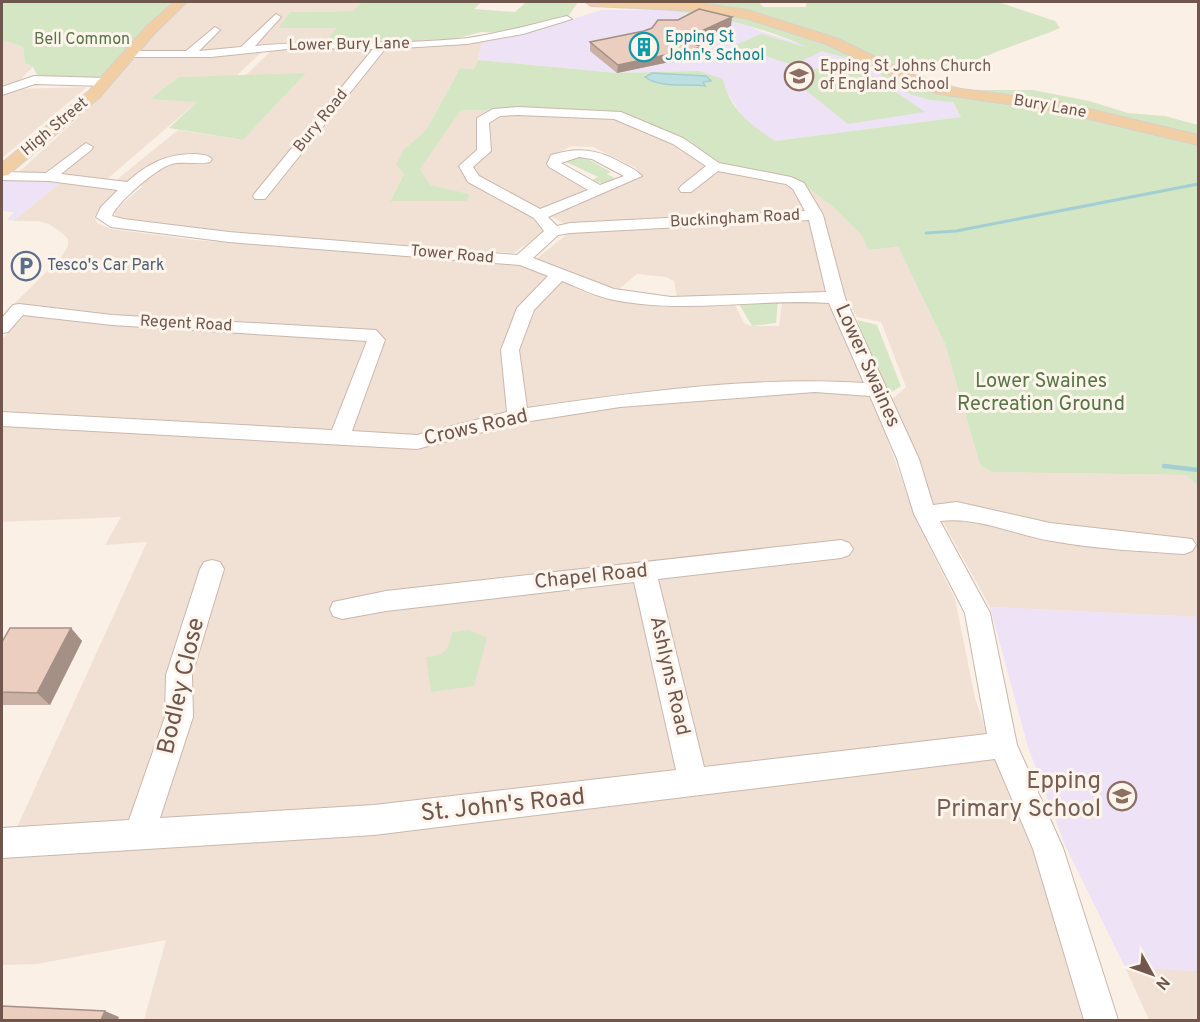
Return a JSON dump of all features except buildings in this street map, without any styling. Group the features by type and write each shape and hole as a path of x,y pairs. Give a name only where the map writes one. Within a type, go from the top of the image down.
{"main road":[{"name":"High Street","path":"2,171 61,124 106,82 152,27 181,2"},
{"name":"Bury Lane","path":"591,2 699,7 747,14 831,41 919,83 944,91 1056,106 1198,140"}],"street":[{"path":"246,49 276,17"},
{"name":"Lower Bury Lane","path":"129,54 189,54 297,45 382,46 485,38 567,19"},
{"path":"189,54 215,30"},
{"name":"Bury Road","path":"260,196 382,46"},
{"path":"2,91 34,80 106,82"},
{"name":"Buckingham Road","path":"518,111 616,115 678,141 715,166 791,182 799,186 815,215 570,228 553,232 539,215 473,179 466,166 484,151 482,121 497,112 518,111"},
{"path":"49,177 86,147"},
{"path":"539,215 600,191 635,176 587,151 574,151 556,158 554,164 600,191"},
{"name":"Tower Road","path":"205,159 170,157 159,161 106,210 104,217 111,222 229,237 521,260 610,294 659,302 803,296 836,298"},
{"path":"686,189 715,166"},
{"path":"2,176 49,177 130,187"},
{"name":"Lower Swaines","path":"815,215 836,298 908,459 925,514 976,613 1003,745 1048,848 1101,1020"},
{"path":"521,260 553,232"},
{"path":"518,416 510,350 526,308 559,274"},
{"name":"Regent Road","path":"2,328 19,309 112,320 370,334 376,340 339,438"},
{"name":"Crows Road","path":"2,419 417,442 518,416 620,401 815,386 878,390"},
{"path":"925,514 957,510 1050,532 1107,540 1184,544"},
{"name":"Chapel Road","path":"342,609 386,601 841,549"},
{"name":"Bodley Close","path":"139,836 179,717 179,675 212,569"},
{"name":"Ashlyns Road","path":"644,572 693,780"},
{"name":"St. John's Road","path":"2,843 374,820 617,793 693,780 1003,745"}],"shaded area":[{"path":"188,2 362,2 353,11 290,12 279,27 338,28 324,43 286,43 216,52 141,51 156,32"},
{"name":"Epping St Johns Church of England School","path":"602,10 664,10 708,14 745,23 759,31 863,63 910,94 953,102 961,117 775,141 746,122 725,89 699,71 617,73 478,60 483,41 527,33"},
{"path":"2,40 23,47 25,63 33,67 11,89 87,87 2,158"},
{"path":"483,41 475,69 460,68 426,130 404,149 404,174 390,200 467,201 468,194 429,185 420,169 460,110 616,113 803,184 832,206 862,236 868,250 898,247 945,344 980,465 991,472 1187,475 1198,486 1198,617 990,607 927,493 892,399 906,387 881,322 857,317 842,292 767,292 677,297 674,281 666,277 637,274 619,289 581,279 536,259 566,235 567,225 552,217 554,214 638,175 636,168 593,147 572,146 549,157 549,161 593,188 529,215 547,230 514,253 236,233 122,220 115,216 115,210 143,186 115,181 178,130 243,140 305,74 245,76 273,49"},
{"path":"264,50 236,76 178,77 151,98 198,101 106,180 19,172 102,96 136,57"},
{"path":"12,180 60,183 13,221 7,220 14,212 2,211 2,182"},
{"path":"60,183 118,190 94,216 97,223 111,229 195,240 510,264 526,267 585,292 610,299 664,307 735,305 744,323 750,326 779,326 782,303 786,301 826,303 833,307 863,372 917,522 955,599 975,698 1004,783 1036,859 1083,1020 144,1020 166,940 37,964 2,965 2,860 147,542 105,545 121,517 2,522 2,339 34,306 14,304 62,256 68,246 68,239 49,224 38,221 13,221"},
{"name":"Epping Primary School","path":"990,607 1198,617 1198,971 1125,967 1065,845 1028,747"},
{"path":"1125,967 1198,971 1198,1020 1149,1020"}],"green space":[{"name":"Bell Common","path":"2,2 177,2 169,7 102,80 38,77 33,67 25,63 23,47 2,40"},
{"path":"362,2 482,2 474,9 515,12 526,2 578,2 567,18 505,33 481,32 454,39 324,43 337,28 278,28 290,12 353,11"},
{"name":"Lower Swaines Recreation Ground","path":"602,2 759,2 763,7 806,7 806,2 998,2 1055,21 1060,28 954,67 927,71 916,70 927,78 967,90 1033,90 1089,101 1128,113 1165,116 1198,125 1198,486 1187,475 991,472 980,465 945,344 898,247 868,250 862,236 832,206 803,184 716,165 616,113 461,110 420,169 430,185 469,194 467,201 390,201 404,174 396,165 404,149 426,130 460,68 474,69 478,60 617,73 699,71 723,79 736,108 758,129 775,141 961,117 953,102 930,100 910,94 863,63 822,51 794,65 733,46 761,34 809,48 756,28 702,15 664,10 666,4"},
{"path":"855,64 925,112 848,124 784,73"},
{"path":"306,73 243,140 169,128 197,102 150,99 178,77"},
{"path":"575,152 611,172 607,174 616,179 604,183 595,182 592,180 598,177 558,158"},
{"path":"778,301 776,323 752,326 739,304"},
{"path":"857,320 877,325 901,386 886,396"},
{"path":"469,630 487,638 474,686 431,692 426,657 445,651 452,632"}],"water":[{"path":"652,73 706,76 711,81 703,82 705,86 658,83 645,77"}],"waterway":[{"path":"926,233 956,231 1198,184"},
{"path":"1164,466 1198,470"}],"place":[{"name":"Epping St John's School","path":"644,47"},
{"name":"Epping St Johns Church of England School","path":"799,76"},
{"name":"Tesco's Car Park","path":"26,266"},
{"name":"Epping Primary School","path":"1122,796"}]}
